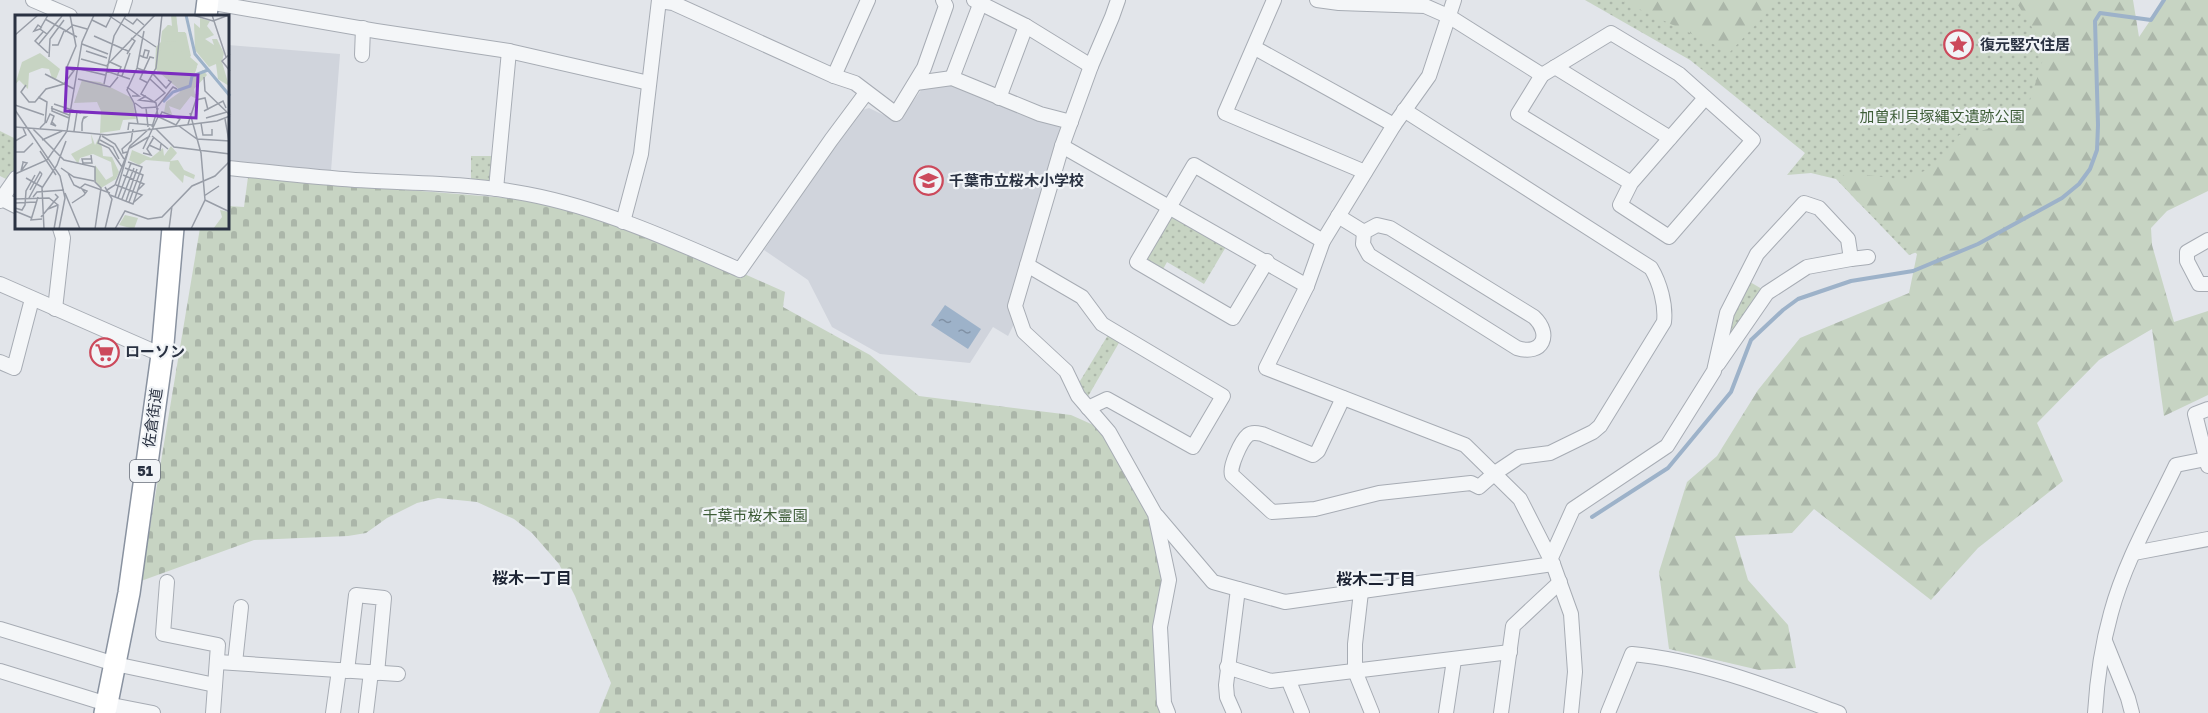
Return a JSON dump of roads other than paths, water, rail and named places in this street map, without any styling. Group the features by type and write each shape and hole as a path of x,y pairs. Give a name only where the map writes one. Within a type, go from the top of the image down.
{"highway":[{"name":"佐倉街道","path":"106,708 129,592 162,355 173,230"}],"street":[{"path":"33,0 68,15"},
{"path":"120,15 125,0"},
{"path":"834,76 868,0"},
{"path":"623,222 641,154 659,1 673,3 834,76 855,83 896,114 924,68 946,6 943,0"},
{"path":"1118,0 1062,147 1015,306 1024,332 1066,371 1078,396 1109,432 1155,514 1213,582 1285,602 1552,562"},
{"path":"1274,0 1226,113 1365,172"},
{"path":"1317,0 1425,6 1450,17 1542,75"},
{"path":"1454,0 1429,76 1394,125 1323,241 1307,286 1266,368 1465,445 1520,499 1552,562 1571,614 1575,672 1571,713"},
{"path":"952,78 977,1 1026,26 1091,66"},
{"path":"207,6 509,51 649,83"},
{"path":"999,98 1026,26"},
{"path":"362,55 363,28"},
{"path":"1631,183 1518,114 1542,75 1611,33 1679,74 1753,140 1669,237 1620,205 1631,183 1705,98"},
{"path":"1255,48 1394,125"},
{"path":"496,189 509,51"},
{"path":"1555,67 1670,138"},
{"path":"916,83 952,78 1040,114 1071,122"},
{"path":"230,168 354,180 448,184 529,194 579,207 623,222 684,245 740,270 866,93"},
{"path":"1343,398 1318,451 1313,455 1253,432 1246,436 1231,465 1232,476 1272,512 1315,509 1379,493 1471,483 1479,487 1519,457 1550,453 1593,432 1600,426 1665,322 1665,313 1655,276 1650,268 1404,111"},
{"path":"1062,147 1267,261 1307,286"},
{"path":"1267,261 1233,318 1137,262 1194,165 1323,241"},
{"path":"15,179 1,200 15,206"},
{"path":"1714,371 1727,313 1757,254 1804,203 1819,208 1848,239 1851,259"},
{"path":"1338,216 1364,232"},
{"path":"1377,225 1390,228 1534,317 1543,325 1542,343 1534,350 1526,351 1517,348 1368,255 1363,244 1364,232 1377,225"},
{"path":"56,309 63,238 61,230"},
{"path":"2208,240 2187,252 2187,261 2199,284 2208,284"},
{"path":"1552,562 1573,509 1667,446 1767,293 1807,267 1868,257"},
{"path":"1027,265 1082,297 1102,324 1222,396 1193,447 1107,399 1089,408"},
{"path":"0,284 162,355"},
{"path":"0,362 15,368 33,299"},
{"path":"2095,713 2105,639 2112,610 2134,553 2176,465 2207,463 2195,414 2208,409"},
{"path":"1155,514 1169,580 1160,627 1164,703 1168,713"},
{"path":"2134,553 2208,538"},
{"path":"167,582 163,634 218,645 213,713"},
{"path":"1501,713 1513,626 1560,582"},
{"path":"1234,713 1227,697 1227,667 1238,589"},
{"path":"1361,592 1355,644 1355,670 1372,713"},
{"path":"333,713 356,595 384,598 366,713"},
{"path":"235,663 241,607"},
{"path":"0,629 115,664 216,685"},
{"path":"2105,639 2132,713"},
{"path":"1227,667 1271,681 1510,652"},
{"path":"1608,713 1632,654 1666,657 1750,680 1839,713"},
{"path":"1446,713 1454,660"},
{"path":"218,662 398,674"},
{"path":"0,671 106,708 153,713"},
{"path":"1288,679 1302,713"}],"water":[{"path":"945,305 981,329 968,349 931,325"}],"waterway":[{"path":"1592,517 1668,468 1731,392 1751,340 1798,299 1851,281 1913,271 1978,244 2062,198 2079,184 2090,169 2097,150 2095,21 2100,13 2151,20 2164,0"}],"place":[{"name":"復元竪穴住居","path":"1959,45"},
{"name":"千葉市立桜木小学校","path":"928,181"},
{"name":"ローソン","path":"104,352"}],"district":[{"name":"桜木一丁目","path":"532,578"},
{"name":"桜木二丁目","path":"1376,579"}],"park label":[{"name":"加曽利貝塚縄文遺跡公園","path":"1942,117"},
{"name":"千葉市桜木霊園","path":"755,516"}]}
